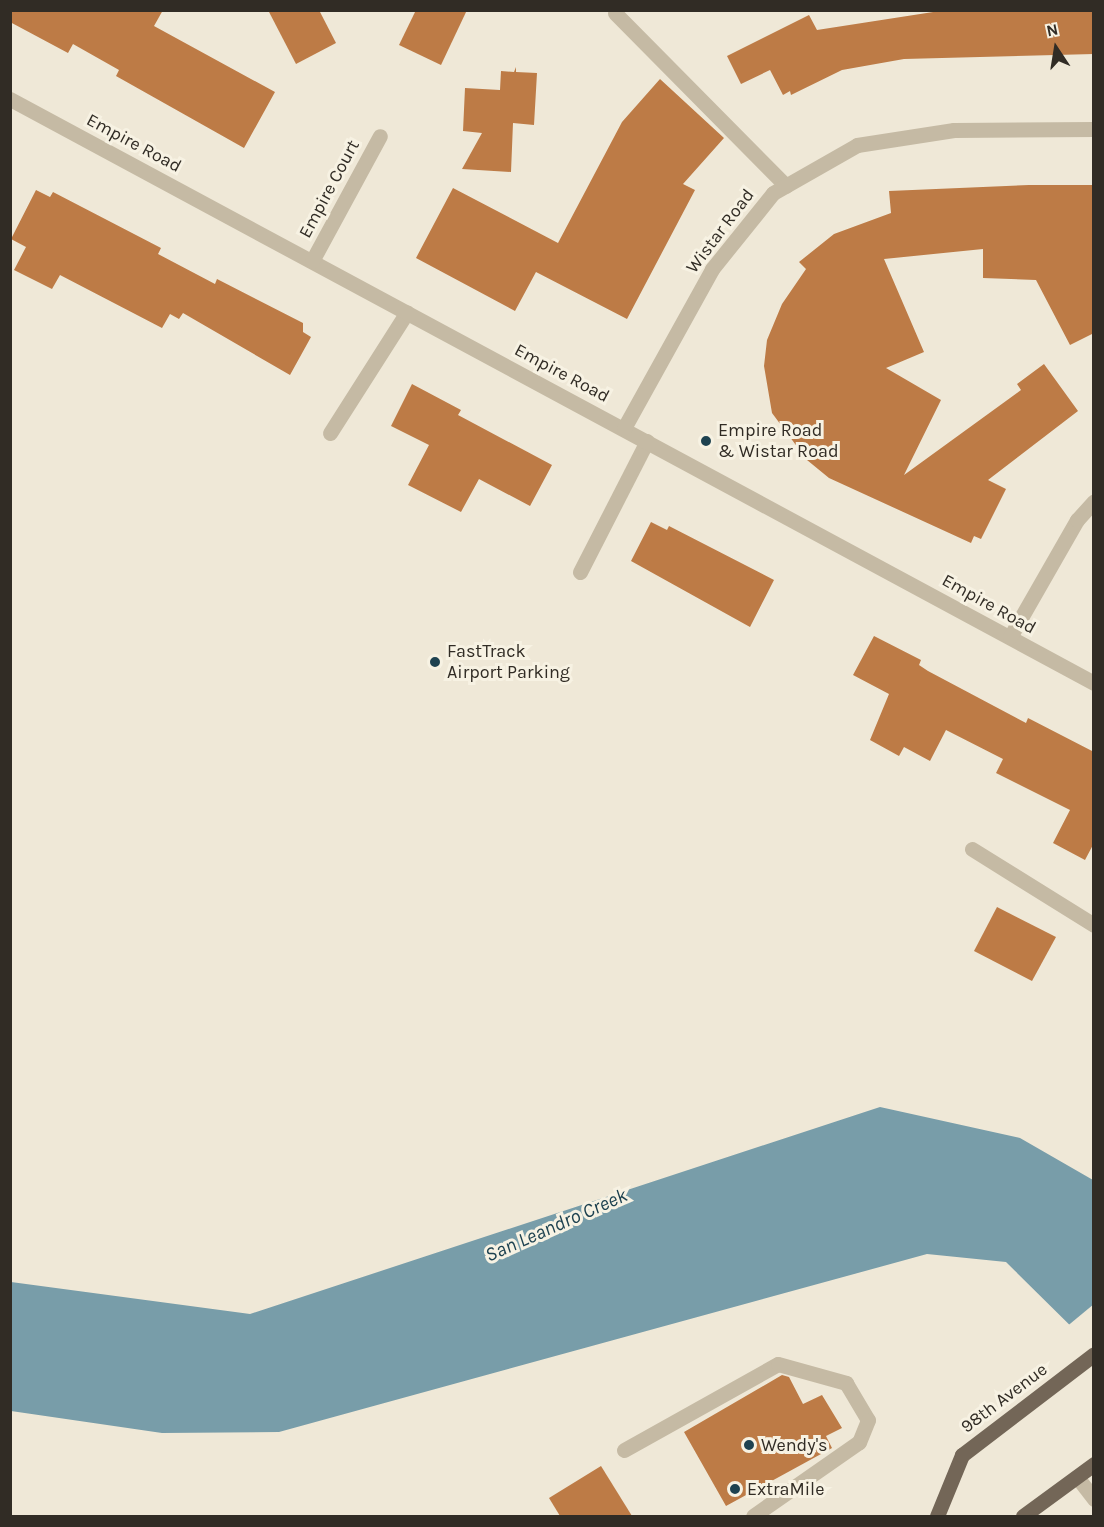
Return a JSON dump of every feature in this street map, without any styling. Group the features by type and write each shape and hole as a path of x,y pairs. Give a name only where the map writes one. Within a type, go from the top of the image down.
{"main road":[{"name":"98th Avenue","path":"937,1516 962,1455 1094,1354"},
{"path":"1023,1516 1094,1464"}],"street":[{"path":"615,13 786,186"},
{"name":"Empire Road","path":"10,99 1094,683"},
{"name":"Wistar Road","path":"624,428 712,269 773,193 857,145 954,130 1094,129"},
{"name":"Empire Court","path":"312,261 380,136"},
{"path":"330,433 407,312"},
{"path":"580,572 647,441"},
{"path":"1010,638 1077,520 1094,501"},
{"path":"972,849 1094,925"},
{"path":"624,1450 778,1364 846,1383 868,1420 859,1442 753,1516"},
{"path":"1077,1477 1094,1499"}],"water":[{"name":"San Leandro Creek","path":"880,1107 1020,1138 1093,1180 1093,1348 1006,1262 927,1254 279,1432 162,1433 11,1411 11,1282 250,1314"}],"pier":[{"path":"1094,1304 1093,1351 1065,1328"}],"building":[{"path":"10,10 163,10 154,26 275,92 244,148 116,76 119,70 73,44 68,53 10,22"},
{"path":"268,10 319,10 336,43 296,64"},
{"path":"416,10 467,10 441,65 399,45"},
{"path":"946,10 1094,10 1094,54 904,59 842,70 791,95 790,91 783,95 770,70 741,84 727,56 809,15 817,30"},
{"path":"516,67 516,72 537,73 534,125 513,123 511,172 462,169 482,133 463,131 465,88 500,90 501,71 514,72"},
{"path":"660,79 724,138 683,184 695,190 627,319 536,272 515,311 416,258 453,188 558,243 622,122"},
{"path":"1029,185 1094,185 1094,333 1070,345 1036,280 983,278 983,249 884,259 924,352 886,368 941,400 904,475 1021,390 1017,384 1044,364 1078,411 988,480 1006,489 981,539 974,536 971,543 829,478 807,460 772,413 764,366 767,340 782,304 806,269 799,262 834,234 891,213 889,191"},
{"path":"36,190 50,197 53,192 161,248 158,254 215,284 217,279 303,323 303,332 311,337 290,375 183,313 179,319 170,314 162,328 60,275 52,289 14,270 26,247 11,239"},
{"path":"412,384 461,410 458,415 552,465 530,506 479,479 461,512 408,485 429,445 391,426"},
{"path":"651,522 667,530 669,526 774,580 750,627 631,561"},
{"path":"874,636 921,660 919,665 928,671 1026,723 1028,718 1094,752 1094,843 1085,860 1053,843 1070,810 996,773 1003,759 946,730 930,761 904,747 899,756 870,740 889,694 853,675"},
{"path":"997,907 1056,937 1032,981 974,951"},
{"path":"782,1375 789,1377 803,1404 822,1395 842,1428 826,1436 832,1448 726,1506 684,1432"},
{"path":"601,1466 632,1516 560,1516 549,1498"}],"place":[{"name":"Empire Road & Wistar Road","path":"706,441"},
{"name":"FastTrack Airport Parking","path":"435,662"},
{"name":"Wendy's","path":"749,1445"},
{"name":"ExtraMile","path":"735,1489"}]}
